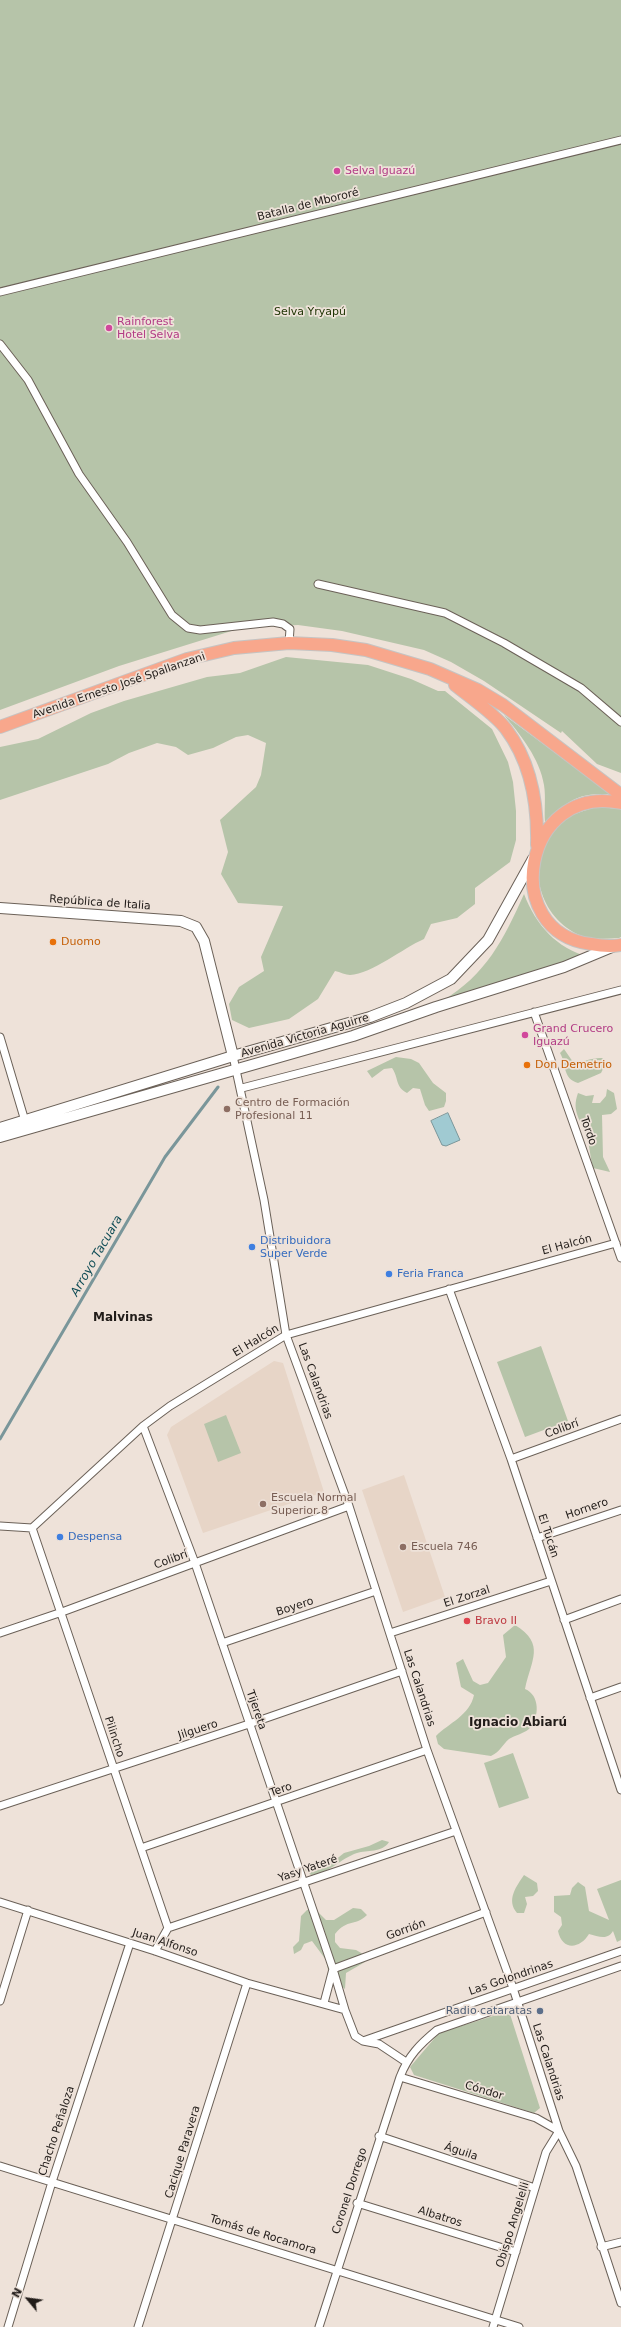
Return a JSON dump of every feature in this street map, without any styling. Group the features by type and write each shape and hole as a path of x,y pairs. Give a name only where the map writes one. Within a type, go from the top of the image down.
{"highway":[{"name":"Avenida Ernesto José Spallanzani","path":"0,727 187,659 234,648 289,644 332,645 366,650 430,669 448,679 478,690 503,705 619,797"},
{"name":"Avenida Ernesto José Spallanzani","path":"448,679 506,728 518,750 535,795 538,818 532,876 534,893 540,909 550,923 563,935 578,943 617,946"},
{"path":"535,854 544,834 554,822 567,812 582,805 619,797"}],"main road":[{"name":"Avenida Victoria Aguirre","path":"0,1128 233,1056 370,1017 406,1003 451,979 488,940 535,854"},
{"name":"República de Italia","path":"0,908 181,921 196,927 204,941 233,1056"},
{"name":"Avenida Victoria Aguirre","path":"0,1138 353,1036 436,1007 564,967 617,946"}],"street":[{"name":"Batalla de Mbororé","path":"0,292 621,140"},
{"path":"0,344 28,380 79,474 127,542 172,615 188,628 200,630 273,622 283,624 290,629 289,644"},
{"path":"318,584 445,613 504,643 581,688 621,722"},
{"path":"242,1088 621,990"},
{"name":"Tordo","path":"534,1012 621,1258"},
{"path":"0,1037 25,1121"},
{"name":"Las Calandrias","path":"233,1056 242,1088 264,1200 286,1335 349,1506 427,1750 513,1988 559,2131 576,2166 601,2246 621,2303"},
{"name":"El Halcón","path":"32,1528 143,1426 170,1406 286,1335 616,1244"},
{"name":"El Tucán","path":"449,1289 511,1459 590,1698 619,1776 621,1790"},
{"name":"Colibrí","path":"511,1459 621,1419"},
{"name":"Tijereta","path":"143,1426 195,1563 333,1969 345,2010 355,2036 362,2041"},
{"name":"Colibrí","path":"0,1633 62,1612 349,1506"},
{"name":"Hornero","path":"537,1538 621,1510"},
{"path":"0,1526 32,1528"},
{"name":"Pilincho","path":"32,1528 62,1612 113,1770 168,1928"},
{"name":"El Zorzal","path":"390,1633 551,1581"},
{"name":"Boyero","path":"222,1643 376,1591"},
{"path":"564,1620 621,1599"},
{"name":"Jilguero","path":"0,1806 113,1770 402,1671"},
{"path":"590,1698 621,1687"},
{"name":"Tero","path":"141,1848 427,1750"},
{"name":"Yasy Yateré","path":"168,1928 456,1831"},
{"name":"Juan Alfonso","path":"0,1902 247,1982 345,2010"},
{"path":"0,2001 28,1910"},
{"name":"Gorrión","path":"333,1969 486,1912"},
{"path":"155,1951 168,1928"},
{"name":"Chacho Peñaloza","path":"8,2327 52,2182 130,1943"},
{"name":"Las Golondrinas","path":"362,2041 621,1951"},
{"path":"362,2041 379,2044 406,2062 415,2049 437,2030 621,1966"},
{"path":"324,2003 333,1969"},
{"name":"Cacique Paravera","path":"138,2327 174,2218 247,1982"},
{"name":"Coronel Dorrego","path":"319,2327 357,2203 379,2136 406,2062"},
{"name":"Cóndor","path":"400,2077 536,2118 559,2131"},
{"name":"Obispo Angelelli","path":"493,2327 546,2152 559,2131"},
{"name":"Águila","path":"379,2136 535,2188"},
{"name":"Tomás de Rocamora","path":"0,2166 174,2218 519,2327"},
{"name":"Albatros","path":"357,2203 516,2252"},
{"path":"601,2246 621,2242"}],"shaded area":[{"path":"274,1361 283,1363 324,1492 203,1533 167,1435 171,1427"},
{"path":"404,1475 445,1597 403,1612 362,1490"}],"green space":[{"name":"Selva Yryapú","path":"0,0 621,0 621,773 597,764 562,731 561,733 484,681 451,662 424,650 342,631 298,625 241,628 119,666 0,710"},
{"path":"286,657 368,665 411,679 438,691 445,691 492,729 508,762 513,782 516,811 516,840 510,862 475,888 475,904 457,918 431,924 424,939 378,966 359,974 347,975 335,971 318,999 289,1019 249,1028 232,1020 229,1004 239,987 264,971 261,957 283,906 238,903 221,874 228,852 220,820 256,787 261,775 266,743 248,735 236,737 213,748 188,755 176,747 157,743 129,753 108,764 0,800 0,747 38,739 91,713 124,701 207,677 240,673"},
{"path":"504,715 611,794 589,795 574,799 545,822 545,790 542,775 534,756"},
{"path":"597,807 621,809 621,937 619,938 603,939 587,937 577,934 563,925 552,913 545,900 540,885 538,870 546,840 556,827 565,819 580,812"},
{"path":"524,894 535,916 549,934 567,948 589,957 442,1001 471,980 492,955 509,926"},
{"path":"564,1049 573,1062 603,1058 605,1065 601,1073 578,1083 573,1081 567,1074 560,1053"},
{"path":"396,1057 411,1059 419,1063 433,1083 446,1093 444,1107 429,1111 425,1105 420,1089 413,1088 407,1093 403,1091 392,1068 384,1069 372,1078 367,1071"},
{"path":"607,1089 614,1093 617,1109 611,1114 602,1115 603,1157 610,1172 593,1168 587,1137 576,1111 576,1100 578,1093 586,1096 594,1095 592,1103 600,1103 606,1096"},
{"path":"541,1346 568,1421 525,1437 497,1362"},
{"path":"226,1415 241,1453 218,1462 204,1424"},
{"path":"515,1625 525,1632 533,1646 533,1661 525,1689 534,1696 536,1701 537,1713 533,1724 527,1731 509,1739 491,1756 444,1749 438,1744 436,1736 464,1713 472,1702 474,1695 461,1687 456,1663 463,1659 473,1681 480,1685 488,1683 506,1657 503,1635"},
{"path":"513,1753 529,1798 499,1808 484,1763"},
{"path":"382,1840 389,1842 386,1846 378,1850 351,1855 323,1872 311,1875 305,1870 308,1865 322,1861 334,1861 344,1853 369,1846"},
{"path":"524,1875 537,1883 538,1891 533,1896 525,1897 527,1904 524,1913 517,1913 512,1903 512,1898 515,1889"},
{"path":"621,1880 621,1940 617,1942 613,1931 605,1937 589,1934 581,1943 572,1946 563,1942 558,1931 562,1925 561,1917 554,1912 554,1896 570,1895 572,1888 578,1882 585,1887 589,1911 609,1920 597,1889"},
{"path":"353,1908 361,1909 367,1915 363,1919 348,1924 340,1929 335,1934 335,1942 340,1948 356,1950 363,1954 365,1962 346,1973 345,1989 329,1975 326,1960 312,1941 304,1944 301,1950 294,1954 293,1947 299,1941 301,1916 307,1910 315,1909 326,1920 334,1920"},
{"path":"509,2011 540,2108 534,2113 414,2075 410,2067 439,2033"}],"water":[{"path":"448,1113 460,1140 446,1146 442,1145 431,1121"}],"waterway":[{"name":"Arroyo Tacuara","path":"0,1439 165,1157 218,1087"}],"place":[{"name":"Selva Iguazú","path":"337,171"},
{"name":"Rainforest Hotel Selva","path":"109,328"},
{"name":"Duomo","path":"53,942"},
{"name":"Grand Crucero Iguazú","path":"525,1035"},
{"name":"Don Demetrio","path":"527,1065"},
{"name":"Centro de Formación Profesional 11","path":"227,1109"},
{"name":"Distribuidora Super Verde","path":"252,1247"},
{"name":"Feria Franca","path":"389,1274"},
{"name":"Escuela Normal Superior 8","path":"263,1504"},
{"name":"Despensa","path":"60,1537"},
{"name":"Escuela 746","path":"403,1547"},
{"name":"Bravo II","path":"467,1621"},
{"name":"Radio cataratas","path":"540,2011"}],"district":[{"name":"Malvinas","path":"123,1318"},
{"name":"Ignacio Abiarú","path":"518,1723"}]}
